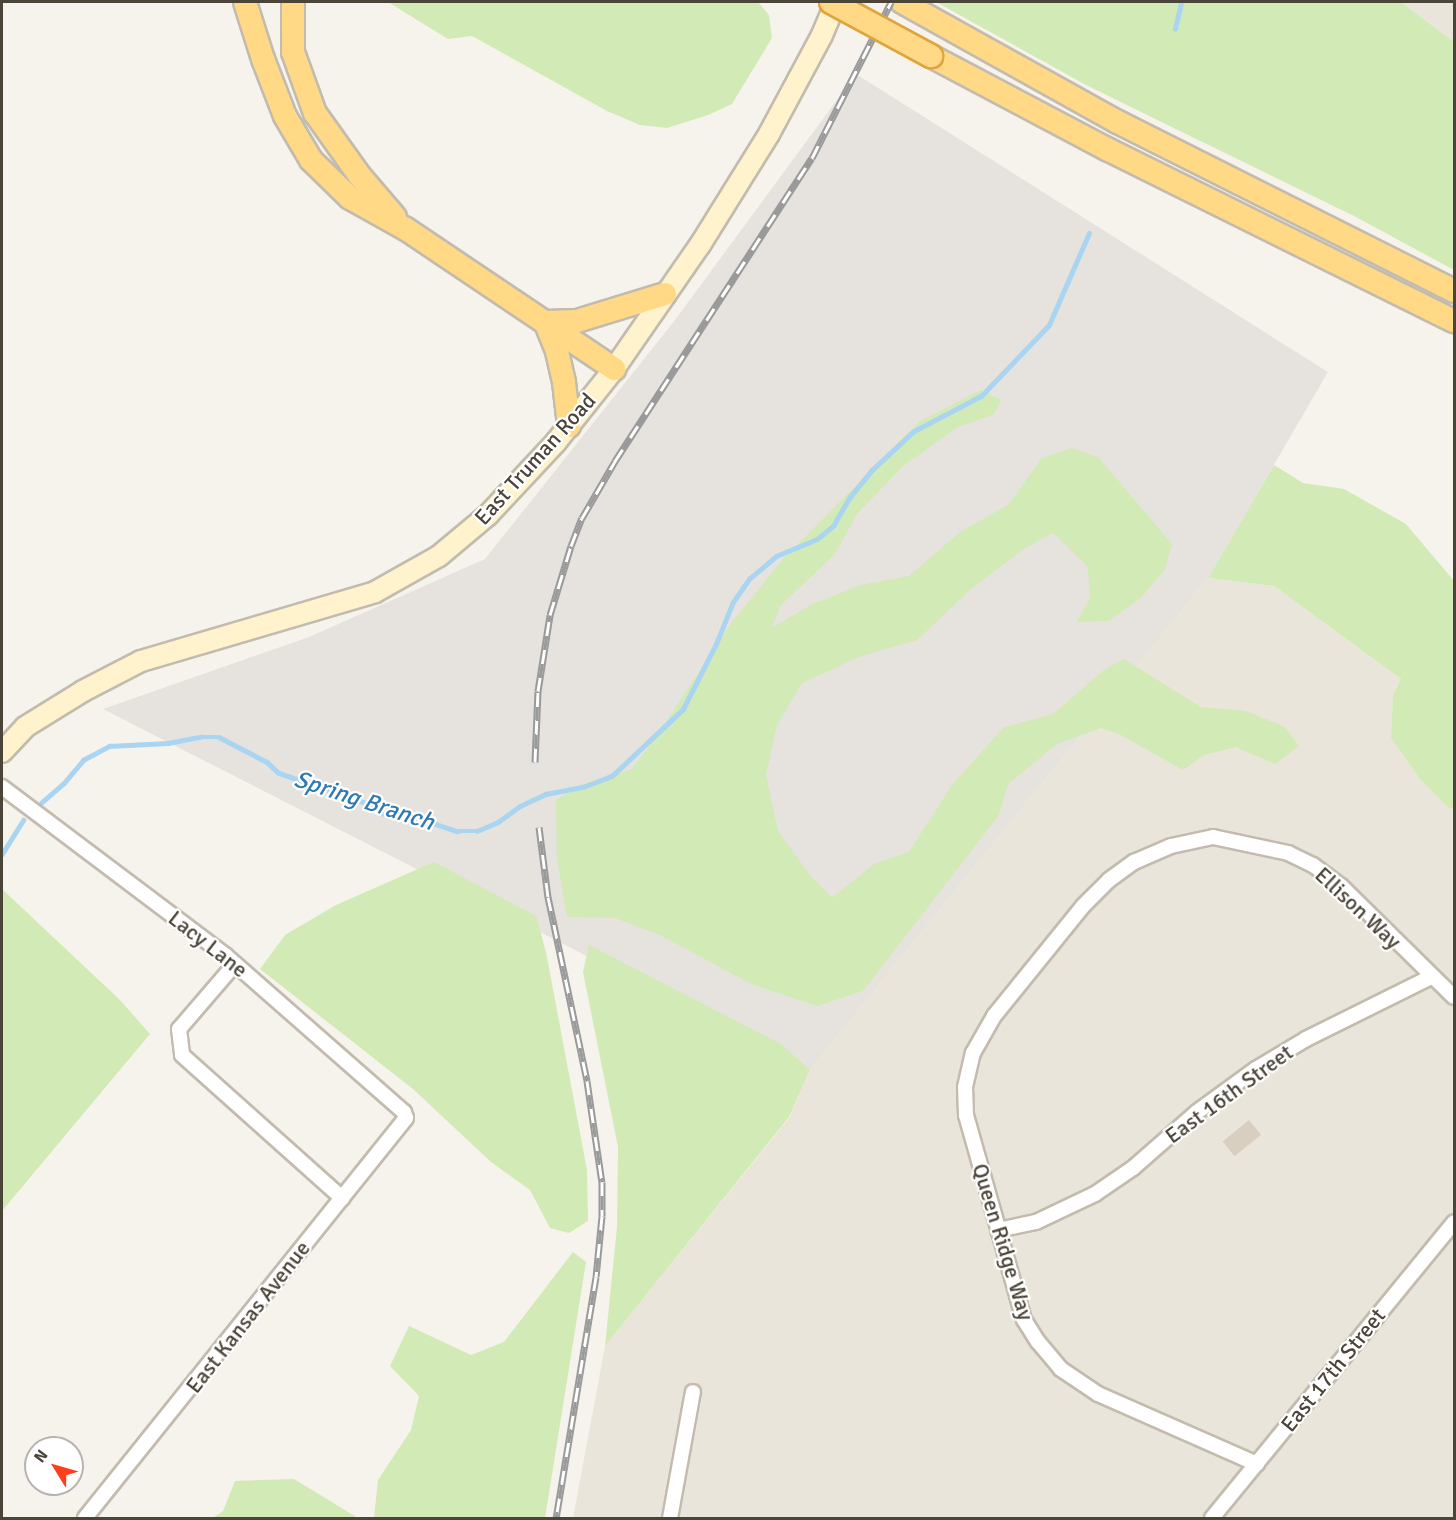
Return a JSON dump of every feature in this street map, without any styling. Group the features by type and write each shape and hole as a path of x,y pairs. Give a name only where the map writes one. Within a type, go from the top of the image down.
{"highway":[{"path":"245,2 263,59 285,116 311,160 350,198 406,229 614,369"},
{"path":"293,2 292,52 315,113 358,175 406,229"},
{"path":"831,2 1107,149 1455,321"},
{"path":"902,2 1119,122 1455,291"},
{"path":"545,322 577,321 665,294"},
{"path":"545,322 557,351 564,382 569,426"}],"main road":[{"name":"East Truman Road","path":"2,752 25,727 83,691 141,661 375,592 439,556 488,515 569,426 614,369 665,294 770,134 822,35 836,2"}],"street":[{"name":"Lacy Lane","path":"2,787 235,964 404,1112"},
{"name":"Ellison Way","path":"1213,837 1288,853 1313,865 1341,886 1431,977 1455,997"},
{"name":"Queen Ridge Way","path":"1213,837 1171,846 1134,862 1108,880 1083,906 994,1016 973,1053 965,1087 966,1115 1024,1320 1038,1342 1061,1369 1098,1394 1257,1464"},
{"path":"235,964 180,1029 182,1055 342,1198"},
{"name":"East 16th Street","path":"998,1230 1036,1222 1095,1194 1133,1168 1197,1112 1256,1069 1306,1039 1431,977"},
{"name":"East Kansas Avenue","path":"85,1518 406,1118 404,1112"},
{"name":"East 17th Street","path":"1212,1518 1455,1222"},
{"path":"670,1518 693,1392"}],"shaded area":[{"path":"1401,2 1454,2 1454,42"},
{"path":"856,74 1328,372 1208,578 810,1070 103,709 309,637 485,559 675,320"},
{"path":"1208,578 1274,586 1401,679 1393,695 1391,738 1419,778 1449,808 1454,808 1454,1518 573,1518 605,1346 789,1118 810,1070"}],"green space":[{"path":"388,2 758,2 769,15 772,38 732,104 708,115 667,128 640,125 607,111 472,36 448,39"},
{"path":"936,2 1401,2 1454,42 1454,270 1354,216 1086,85"},
{"path":"981,390 1001,400 994,414 956,428 902,467 857,514 835,554 781,605 771,628 813,604 861,585 909,576 960,532 1008,505 1042,458 1072,448 1099,458 1172,544 1165,569 1141,598 1108,621 1077,622 1090,597 1088,567 1053,533 1022,550 971,589 917,640 861,656 802,683 777,725 766,775 778,831 809,874 832,898 874,864 909,852 952,785 1003,728 1053,714 1104,670 1124,659 1201,707 1246,711 1285,727 1299,746 1275,764 1236,747 1204,755 1183,770 1119,734 1101,728 1057,744 1008,784 999,815 863,991 817,1006 751,984 662,936 615,918 567,917 557,858 556,800 581,785 632,769 662,728 729,626 782,560 920,421"},
{"path":"1274,465 1303,483 1344,489 1406,524 1454,581 1454,808 1449,808 1419,778 1391,738 1393,695 1401,679 1274,586 1208,578"},
{"path":"434,862 536,916 546,952 587,1170 588,1221 569,1233 550,1228 530,1190 491,1162 413,1089 260,969 285,935 336,905"},
{"path":"2,889 120,1000 150,1034 2,1211"},
{"path":"589,945 781,1044 810,1070 789,1117 605,1346 617,1227 618,1147 583,972"},
{"path":"573,1252 586,1262 545,1518 374,1518 378,1480 411,1430 419,1396 390,1366 409,1326 471,1355 504,1342"},
{"path":"294,1479 358,1518 213,1518 223,1511 235,1481"}],"building":[{"path":"1249,1120 1261,1135 1235,1156 1223,1141"}],"waterway":[{"name":"Spring Branch","path":"1175,29 1181,2"},
{"name":"Spring Branch","path":"41,803 64,783 83,760 109,746 168,743 200,737 219,737 267,762 279,773 363,802 381,813 423,820 457,831 477,831 498,822 520,806 546,794 583,787 612,776 683,709 716,644 733,602 749,579 776,556 817,539 833,526 850,497 872,470 914,431 981,396 1049,325 1089,233"},
{"name":"Spring Branch","path":"2,854 23,820"}],"railway":[{"path":"535,762 538,691 550,615 582,518 615,461 812,158 891,2"},
{"path":"539,827 548,897 587,1081 602,1182 602,1216 596,1277 556,1518"}]}
